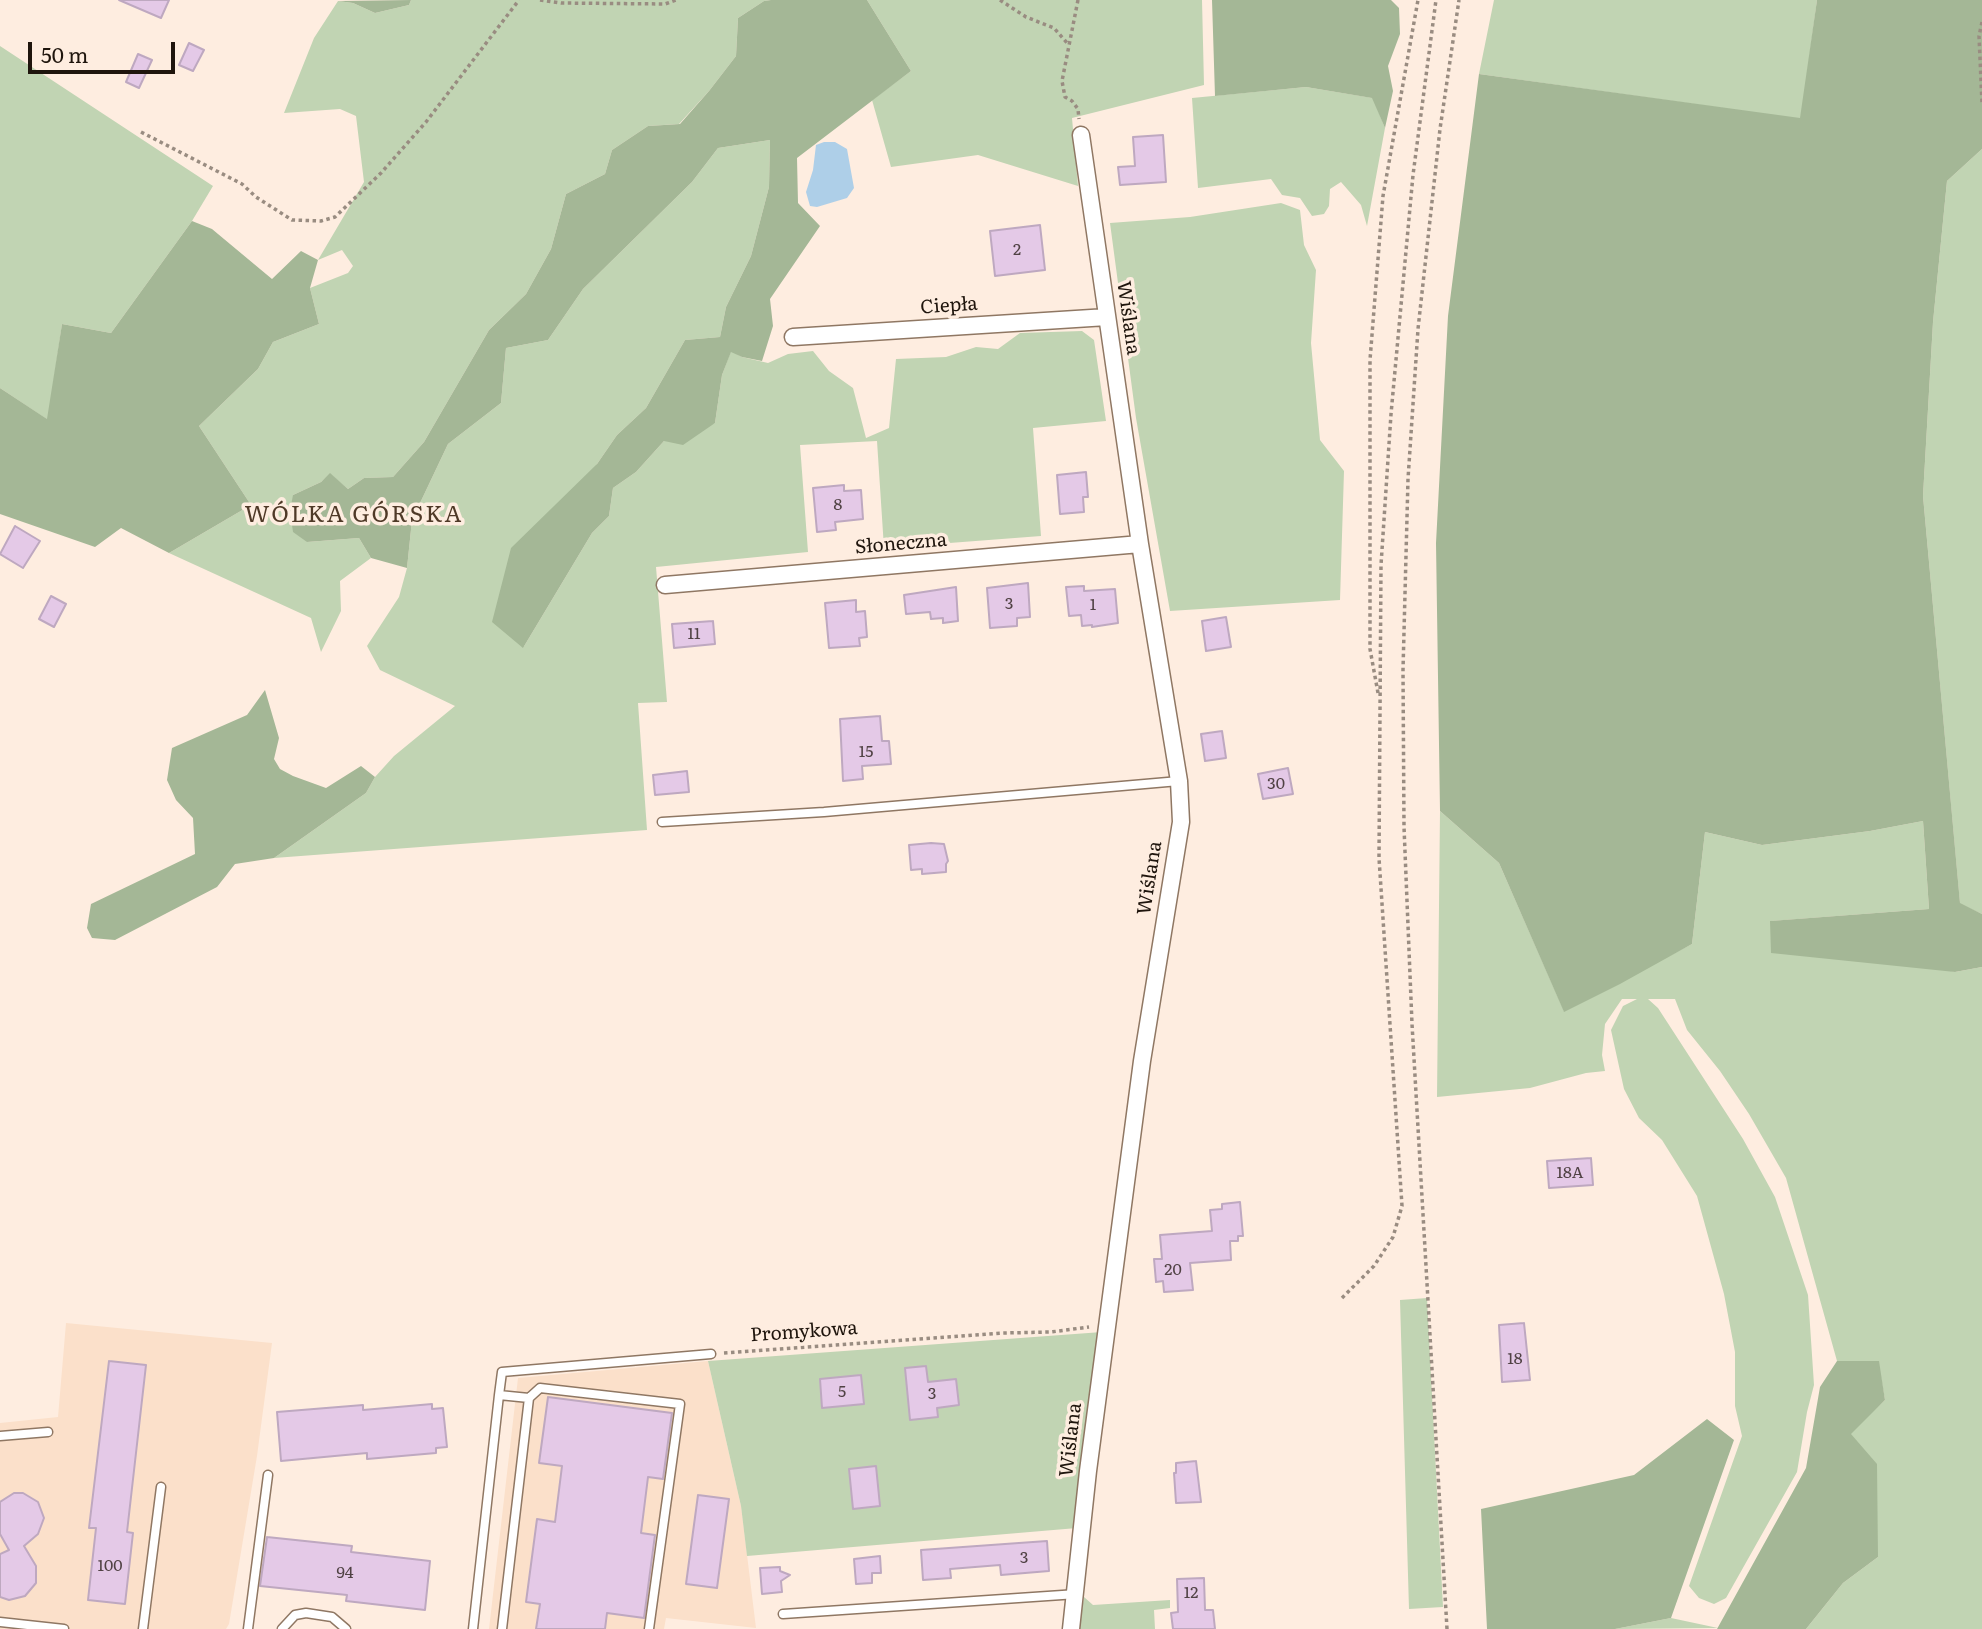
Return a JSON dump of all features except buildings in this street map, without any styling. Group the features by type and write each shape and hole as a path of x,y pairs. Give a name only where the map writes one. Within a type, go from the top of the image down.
{"street":[{"name":"Wiślana","path":"1071,1629 1088,1471 1142,1060 1181,822 1179,781 1140,544 1080,135"},
{"name":"Ciepła","path":"793,338 1107,317"},
{"name":"Słoneczna","path":"665,585 1140,544"}],"lane":[{"path":"662,822 824,812 1179,781"},
{"path":"473,1629 502,1372 710,1354"},
{"path":"502,1629 529,1398 540,1388 680,1404 649,1629"},
{"path":"499,1395 529,1398"},
{"path":"0,1436 48,1432"},
{"path":"248,1629 268,1475"},
{"path":"143,1629 161,1487"},
{"path":"783,1614 1076,1594"},
{"path":"282,1629 295,1615 306,1613 332,1617 346,1629"},
{"path":"0,1622 64,1629"}],"path":[{"path":"141,132 242,184 256,197 292,220 321,221 335,217 381,173 426,122 519,0"},
{"path":"540,0 561,3 665,4 676,0"},
{"path":"1000,0 1026,18 1054,28 1068,44"},
{"path":"1078,0 1062,81 1065,97 1078,109 1080,135"},
{"path":"1380,702 1370,649 1370,360 1383,196 1418,0"},
{"path":"1342,1298 1374,1266 1393,1237 1402,1206 1379,858 1381,565 1391,414 1413,175 1436,0"},
{"path":"1447,1629 1411,998 1404,827 1403,670 1408,479 1418,329 1440,129 1459,0"},
{"path":"1982,22 1979,36 1982,103"},
{"name":"Promykowa","path":"710,1354 1051,1332 1108,1323"}],"shaded area":[{"path":"66,1323 272,1343 257,1456 226,1629 0,1629 0,1423 58,1417"},
{"path":"708,1361 741,1506 756,1628 666,1618 664,1629 489,1629 518,1378"}],"green space":[{"path":"411,0 771,0 764,1 738,18 736,56 679,124 648,126 612,150 605,174 566,194 551,249 526,294 489,330 424,442 393,477 364,478 348,489 330,474 321,482 293,495 307,542 359,538 371,558 340,581 341,611 321,652 311,618 169,553 251,505 199,426 258,369 273,342 319,324 310,288 348,273 353,266 342,250 318,260 364,182 356,116 340,109 284,113 314,38 338,1 353,3 375,13 409,5"},
{"path":"411,0 409,5 375,13 353,3 338,1"},
{"path":"867,0 1202,0 1204,85 1072,118 1078,186 978,155 891,167 872,100 911,71"},
{"path":"867,0 911,71 797,158 798,203 820,226 770,299 773,326 762,361 731,352 722,375 715,423 683,445 664,441 636,472 613,488 609,516 592,533 523,648 492,622 511,548 597,464 617,435 646,408 685,340 720,337 726,307 751,256 769,187 770,140 718,148 692,182 583,289 548,340 506,348 501,403 448,444 412,520 407,568 371,558 359,538 307,542 293,532 290,511 293,495 321,482 330,473 348,489 364,478 393,477 424,442 489,330 526,294 551,249 566,194 605,174 612,150 648,126 680,124 736,56 738,18 764,1"},
{"path":"1212,0 1391,0 1399,8 1400,34 1388,66 1393,91 1385,128 1372,98 1306,87 1215,96"},
{"path":"1494,0 1817,0 1801,119 1479,74"},
{"path":"1817,0 1982,0 1982,149 1947,181 1933,322 1923,496 1960,903 1982,914 1982,967 1955,972 1771,953 1770,921 1929,909 1923,821 1762,845 1705,832 1692,944 1564,1012 1499,863 1440,811 1436,543 1448,316 1479,74 1800,118"},
{"path":"0,46 213,186 192,221 111,333 62,324 48,420 0,388"},
{"path":"1306,87 1373,98 1385,128 1367,226 1361,205 1341,182 1330,189 1329,206 1324,214 1312,216 1300,198 1282,195 1271,179 1198,188 1192,98"},
{"path":"770,140 769,187 751,256 726,307 720,337 685,340 646,408 617,435 597,464 523,648 592,533 609,516 613,488 636,472 664,441 715,423 722,375 731,351 742,357 768,363 788,354 813,351 829,371 853,388 866,438 889,428 896,359 946,357 976,347 998,349 1020,333 1082,331 1094,340 1106,421 1033,428 1041,536 884,548 877,441 800,445 808,552 656,567 667,702 638,703 647,830 274,858 366,793 375,777 394,756 455,706 380,670 367,646 399,597 407,568 412,520 448,444 501,403 506,348 548,340 583,289 692,182 718,148"},
{"path":"1982,149 1982,914 1960,904 1923,496 1933,322 1947,181"},
{"path":"1281,203 1300,210 1304,245 1316,270 1311,343 1320,440 1344,471 1340,600 1170,611 1136,418 1110,223 1190,217"},
{"path":"192,221 212,229 272,279 301,251 318,260 310,288 319,324 273,342 258,369 199,426 251,505 169,553 121,528 95,547 0,514 0,388 47,419 62,324 111,333"},
{"path":"265,690 279,738 274,759 280,769 326,788 361,766 375,777 366,793 274,858 235,864 217,887 115,940 92,938 87,928 91,904 195,854 193,818 176,800 167,780 172,748 247,715"},
{"path":"1440,811 1499,863 1564,1011 1692,944 1705,832 1762,845 1923,821 1929,909 1771,921 1955,972 1982,967 1982,1629 1806,1629 1843,1583 1878,1557 1850,1433 1885,1400 1878,1361 1837,1361 1786,1178 1749,1114 1720,1071 1687,1030 1675,999 1648,999 1658,1008 1743,1139 1775,1197 1808,1295 1814,1385 1797,1472 1726,1598 1714,1604 1699,1598 1689,1586 1742,1436 1735,1406 1735,1352 1724,1294 1697,1196 1662,1140 1639,1118 1624,1089 1611,1030 1623,1006 1637,999 1622,999 1605,1024 1602,1055 1605,1071 1586,1073 1530,1088 1437,1097"},
{"path":"1427,1298 1443,1607 1409,1609 1400,1300"},
{"path":"1102,1332 1077,1528 747,1556 741,1506 708,1361"},
{"path":"1837,1361 1879,1361 1885,1400 1851,1434 1877,1464 1878,1557 1843,1583 1806,1629 1717,1629 1806,1468 1820,1387"},
{"path":"1707,1419 1734,1440 1671,1618 1615,1629 1487,1629 1481,1509 1634,1475"},
{"path":"1084,1597 1093,1605 1170,1600 1170,1608 1154,1610 1155,1629 1079,1629"},
{"path":"1671,1618 1718,1628 1615,1629"}],"water":[{"path":"835,142 847,149 854,188 847,198 817,207 810,206 806,192 813,170 816,145"}],"district":[{"name":"WÓLKA GÓRSKA","path":"354,515"}]}
